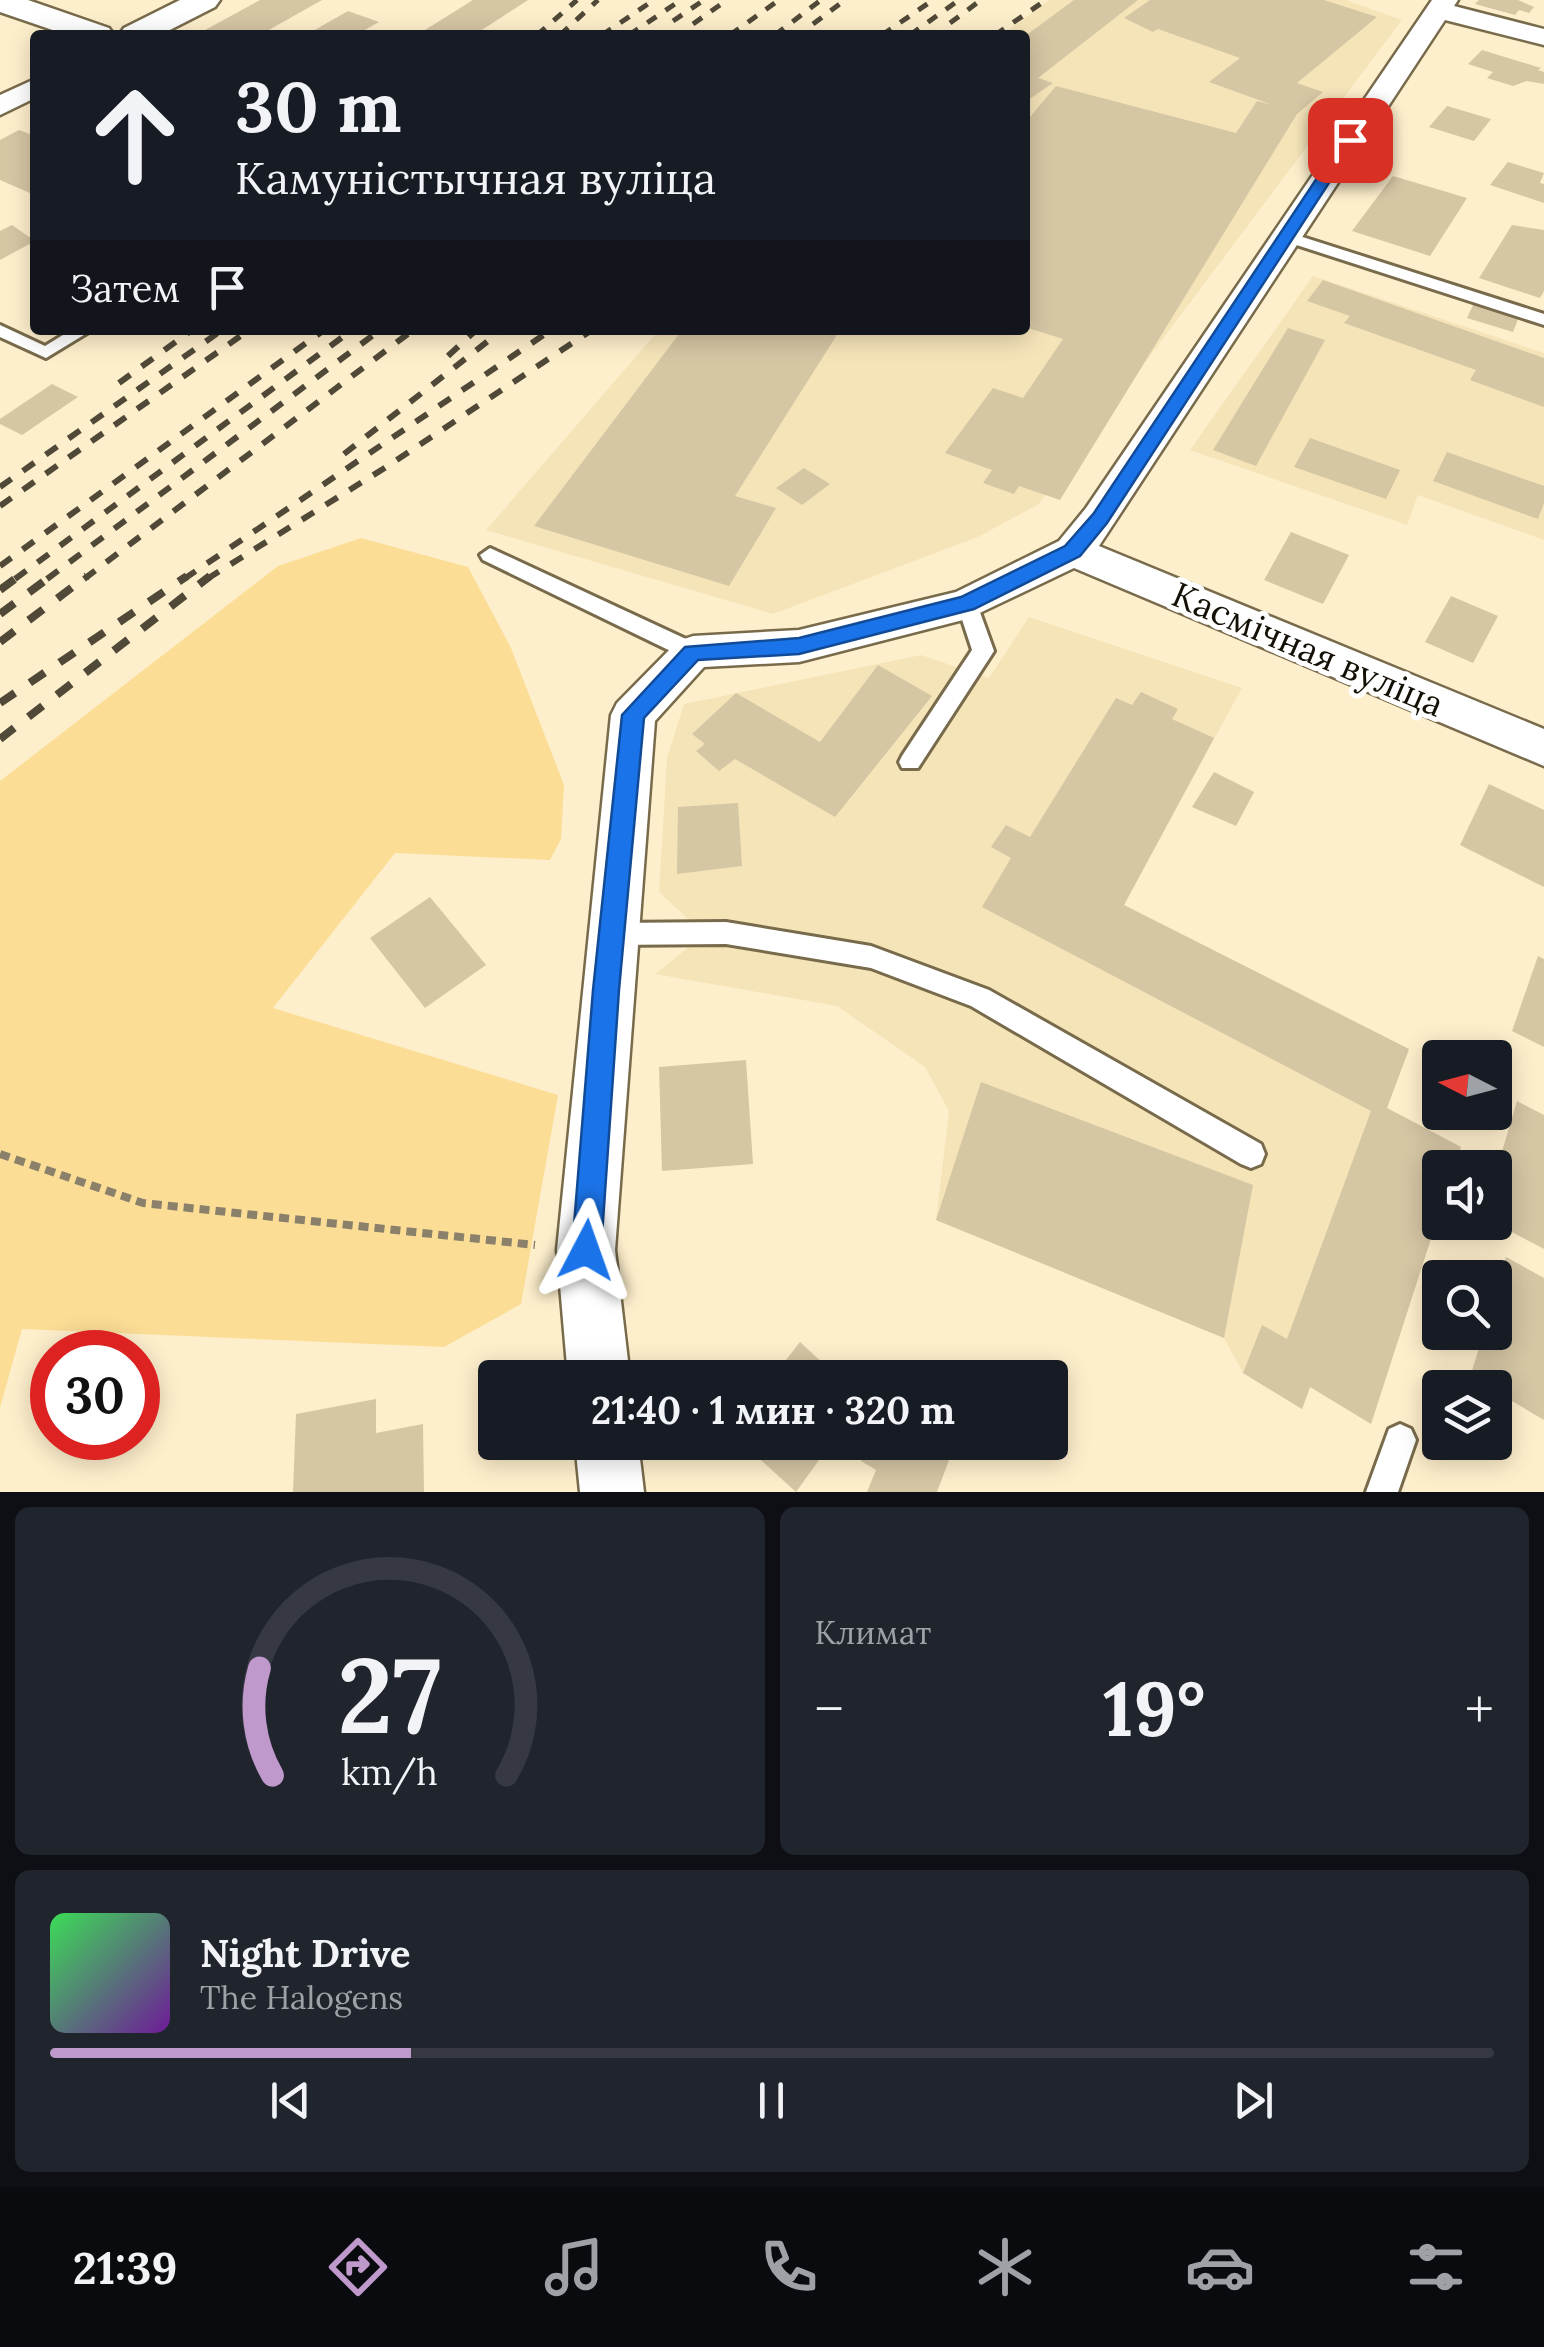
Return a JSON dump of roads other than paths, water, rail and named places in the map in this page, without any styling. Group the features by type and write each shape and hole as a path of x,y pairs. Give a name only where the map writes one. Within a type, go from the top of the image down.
{"street":[{"path":"145,30 204,0"},
{"path":"0,1 84,30"},
{"path":"598,1360 586,1250 633,715 693,652 799,646 967,604 1072,551 1100,518 1441,5 1544,38"},
{"path":"0,106 30,91"},
{"name":"Касмічная вуліца","path":"1072,551 1544,748"}],"lane":[{"path":"1284,236 1544,320"},
{"path":"0,330 46,353 75,335"},
{"path":"490,556 693,652"},
{"path":"910,762 983,651 967,604"},
{"path":"611,934 726,933 872,957 980,998 1251,1154"},
{"path":"1382,1492 1400,1440"}],"railway":[{"path":"543,30 577,0"},
{"path":"565,30 598,0"},
{"path":"609,30 654,0"},
{"path":"636,30 681,0"},
{"path":"673,21 704,0"},
{"path":"693,24 727,0"},
{"path":"737,30 779,0"},
{"path":"782,30 821,0"},
{"path":"813,24 845,0"},
{"path":"889,30 933,0"},
{"path":"917,30 959,0"},
{"path":"950,23 981,0"},
{"path":"1002,30 1046,0"},
{"path":"119,383 185,335"},
{"path":"0,487 215,335"},
{"path":"0,506 242,335"},
{"path":"0,566 317,335"},
{"path":"15,579 345,335"},
{"path":"47,579 373,335"},
{"path":"84,579 406,335"},
{"path":"448,356 471,335"},
{"path":"344,454 496,335"},
{"path":"184,579 544,335"},
{"path":"207,579 383,469 584,335"},
{"path":"0,590 19,576"},
{"path":"0,614 51,576"},
{"path":"0,642 87,576"},
{"path":"0,703 187,576"},
{"path":"0,739 210,576"}]}
